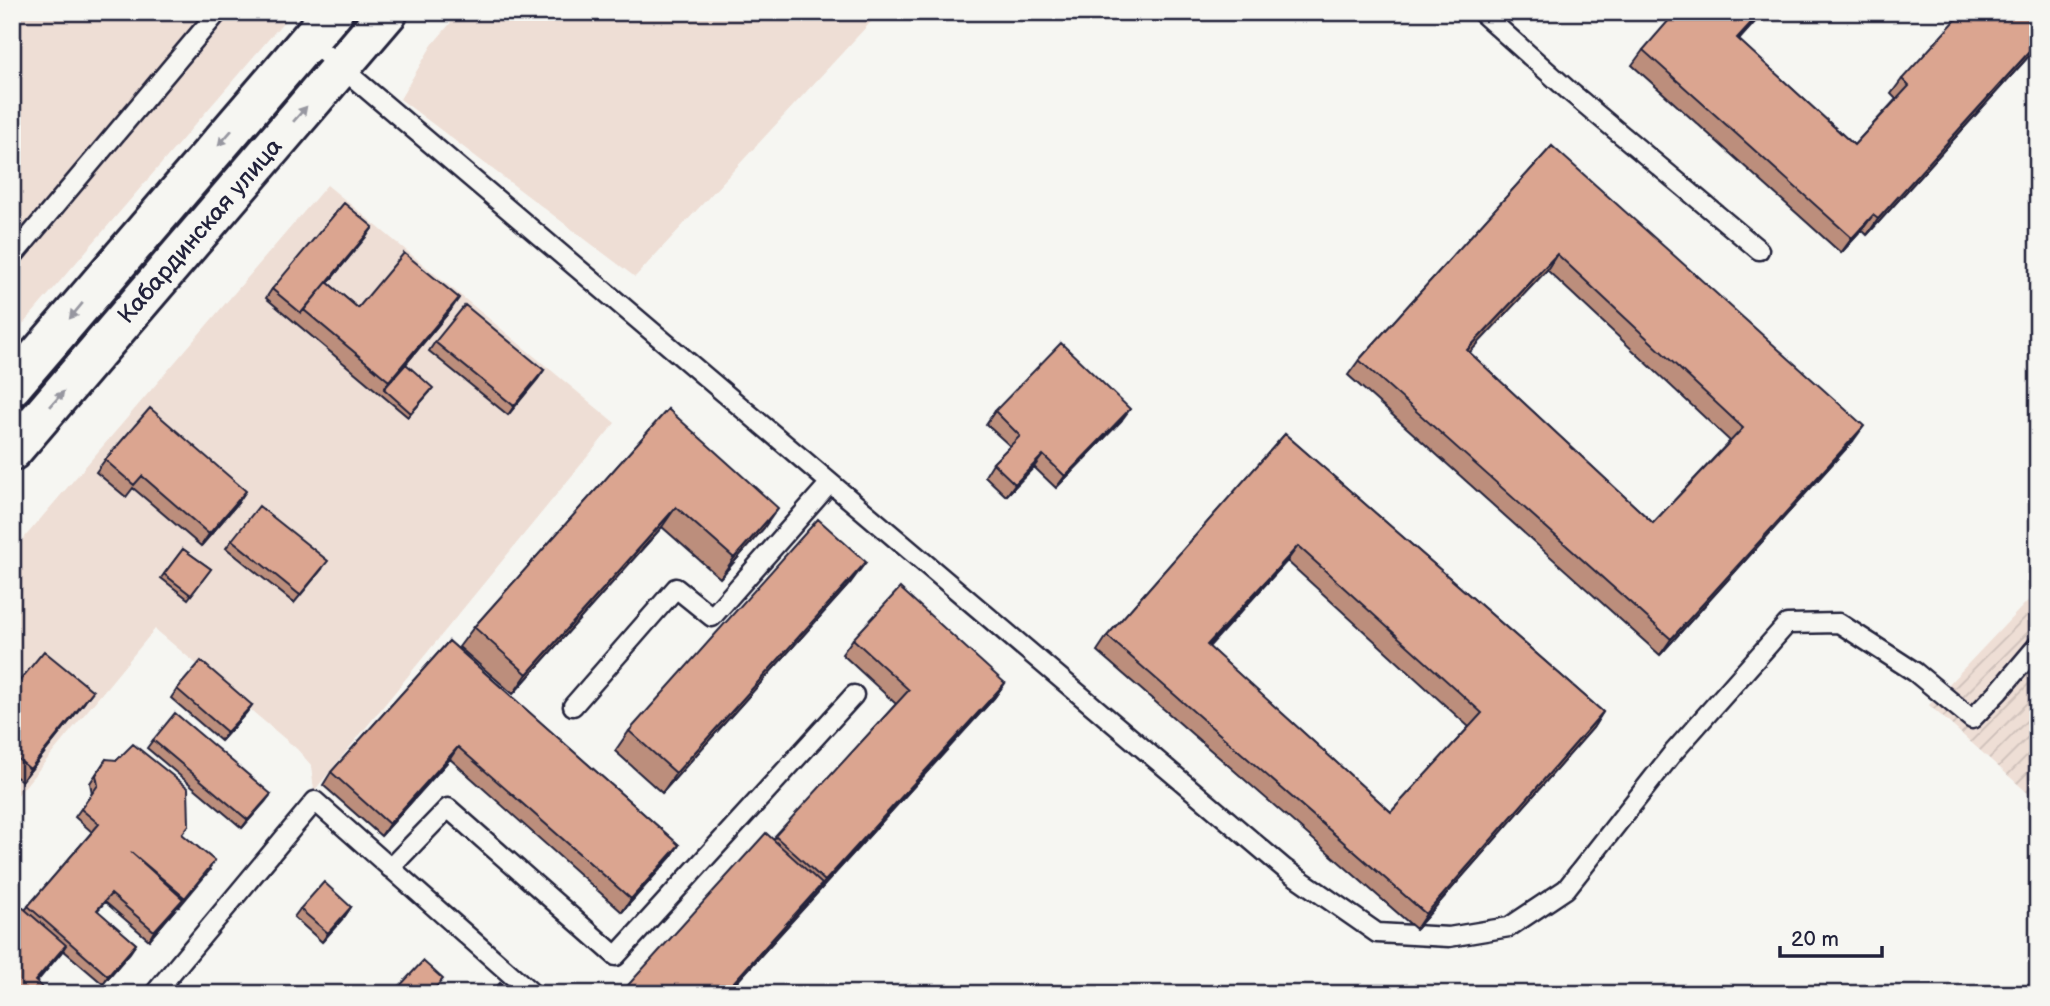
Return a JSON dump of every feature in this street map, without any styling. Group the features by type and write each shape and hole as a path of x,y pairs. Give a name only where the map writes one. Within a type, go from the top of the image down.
{"main road":[{"name":"Кабардинская улица","path":"12,451 388,12"},
{"name":"Кабардинская улица","path":"12,386 321,26"}],"lane":[{"path":"12,257 218,12"},
{"path":"1481,12 1568,90 1759,250"},
{"path":"321,26 342,66 1285,869 1377,933 1449,937 1509,927 1566,889 1672,754 1787,624 1839,623 1915,671 1972,719 2038,645"},
{"path":"573,706 676,588 712,617 830,483"},
{"path":"390,868 448,808 616,956 854,695"},
{"path":"155,994 315,801 533,994"}],"shaded area":[{"path":"12,12 292,12 12,337"},
{"path":"460,12 880,12 635,277 400,99 432,45"},
{"path":"327,185 615,423 314,791 311,765 297,749 155,629 12,802 12,552"},
{"path":"2038,590 2038,802 1929,705"}],"building":[{"path":"1676,12 1761,12 1737,38 1854,145 1909,86 1902,79 1963,12 2038,12 2038,42 1878,219 1873,215 1852,238 1643,50"},
{"path":"1552,146 1864,426 1671,639 1359,360","holes":["1557,254 1743,428 1653,523 1467,350"]},
{"path":"344,203 373,227 301,313 272,289"},
{"path":"404,253 459,298 389,381 304,310 327,282 358,308"},
{"path":"465,305 544,370 514,406 435,342"},
{"path":"1061,343 1130,409 1065,476 1043,455 1015,484 993,463 1020,436 995,411"},
{"path":"406,364 433,388 411,413 384,389"},
{"path":"150,408 246,491 209,534 142,476 134,485 105,460"},
{"path":"668,409 778,508 734,558 676,507 527,674 474,627"},
{"path":"1285,434 1603,712 1426,914 1107,636","holes":["1298,546 1482,713 1391,812 1207,645"]},
{"path":"259,506 328,561 300,595 232,540"},
{"path":"818,519 866,562 676,773 629,731"},
{"path":"183,549 211,569 191,595 164,574"},
{"path":"900,588 1005,683 825,881 775,836 909,690 853,639"},
{"path":"449,641 679,845 631,899 458,747 389,824 331,772"},
{"path":"44,651 93,691 30,769 12,754 12,690"},
{"path":"201,661 252,705 227,732 177,689"},
{"path":"175,713 271,794 248,820 153,740"},
{"path":"133,744 188,788 189,825 182,834 215,861 185,898 131,852 183,899 154,931 111,894 97,910 136,944 108,976 28,906 99,824 81,809 98,785 96,775 106,759 117,760"},
{"path":"766,833 822,884 723,994 620,994"},
{"path":"324,882 351,907 328,933 300,909"},
{"path":"14,900 66,945 35,981 50,994 12,994"},
{"path":"423,961 443,979 430,994 401,994 396,990"},
{"path":"500,983 512,994 490,994"}]}
